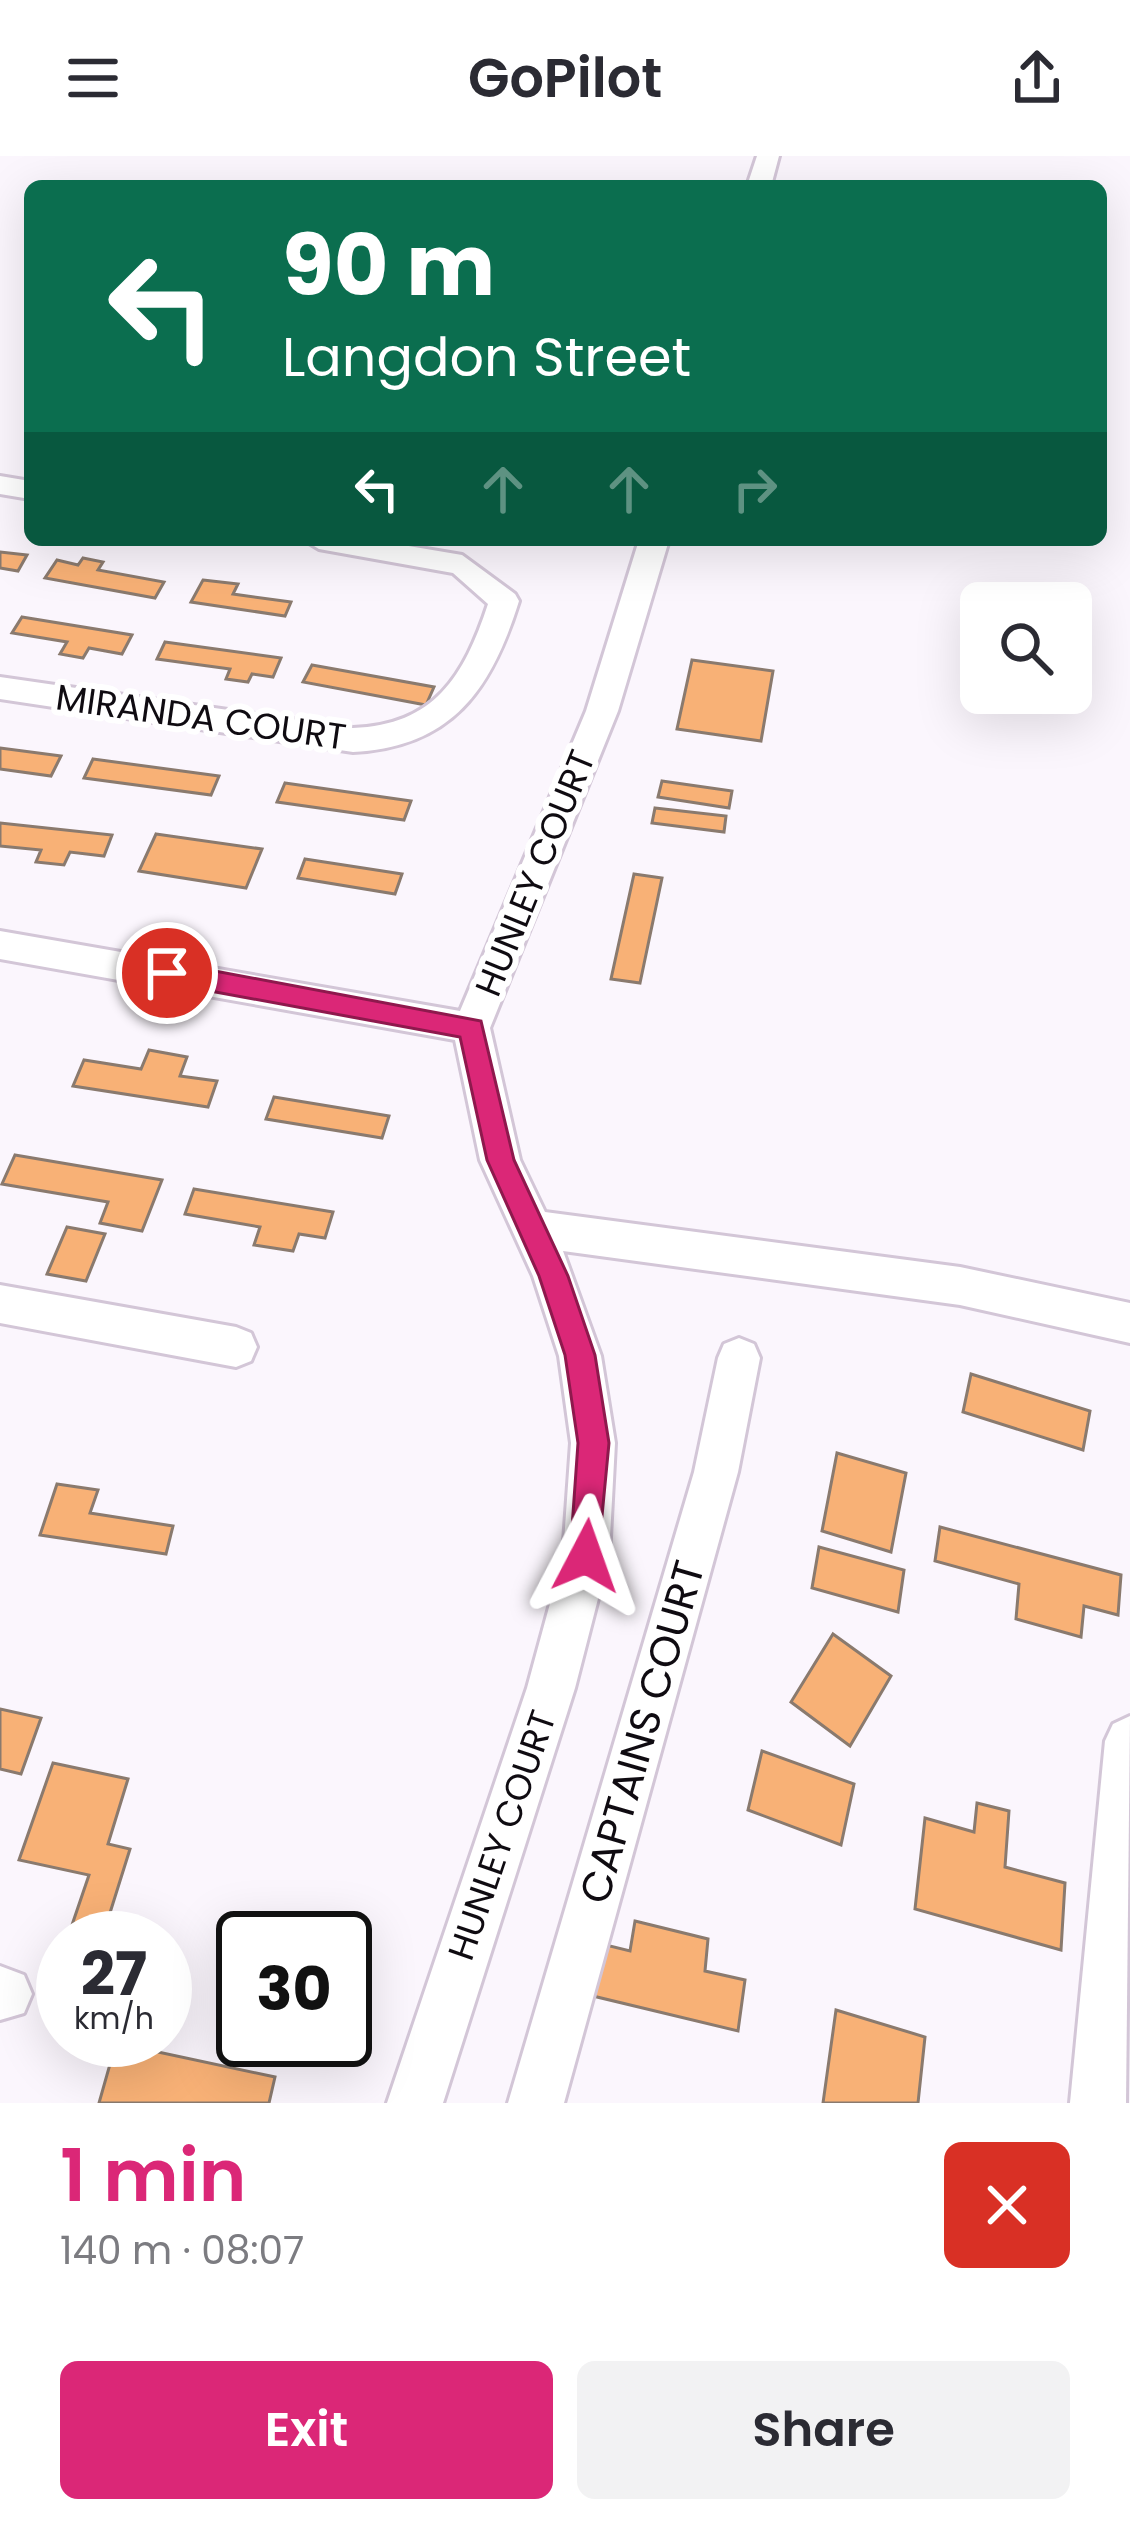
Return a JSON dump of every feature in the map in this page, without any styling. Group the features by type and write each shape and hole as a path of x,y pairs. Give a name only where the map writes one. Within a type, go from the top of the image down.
{"street":[{"name":"MIRANDA COURT","path":"0,688 352,740 402,736 447,706 495,636 504,601 462,565 353,546"},
{"name":"HUNLEY COURT","path":"415,2103 551,1688 586,1556 593,1443 580,1355 500,1160 471,1028 602,711 652,546"},
{"path":"0,945 471,1028"},
{"path":"532,1229 960,1286 1130,1322"},
{"path":"0,1304 236,1347"},
{"name":"CAPTAINS COURT","path":"536,2103 716,1472 739,1358"},
{"path":"1098,2103 1130,1741"}],"building":[{"path":"0,552 27,555 18,571 0,568"},
{"path":"83,558 103,562 98,570 164,582 155,598 45,578 57,560 78,565"},
{"path":"203,580 238,584 233,594 291,602 285,616 191,602"},
{"path":"22,617 132,635 122,654 89,648 83,658 60,654 67,642 12,633"},
{"path":"165,642 281,658 273,677 252,674 248,682 226,679 230,669 157,659"},
{"path":"692,660 773,671 761,741 677,729"},
{"path":"312,665 434,687 426,705 303,682"},
{"path":"0,748 61,756 51,776 0,769"},
{"path":"93,759 219,776 211,795 84,778"},
{"path":"662,781 732,791 729,808 658,797"},
{"path":"285,783 411,801 404,820 277,802"},
{"path":"655,808 726,816 724,832 652,823"},
{"path":"0,823 112,835 104,856 70,852 64,865 36,862 41,850 0,846"},
{"path":"156,834 262,849 246,888 139,871"},
{"path":"305,859 402,874 395,894 298,878"},
{"path":"634,874 662,878 640,983 611,979"},
{"path":"149,1050 187,1057 180,1076 217,1081 208,1107 73,1086 84,1060 141,1069"},
{"path":"274,1097 389,1116 382,1138 266,1119"},
{"path":"15,1155 162,1180 142,1231 100,1223 108,1202 2,1184"},
{"path":"194,1189 333,1212 325,1238 299,1234 293,1251 254,1245 260,1227 185,1214"},
{"path":"67,1227 105,1234 86,1281 47,1274"},
{"path":"971,1374 1090,1411 1083,1450 963,1412"},
{"path":"837,1453 906,1473 891,1552 822,1531"},
{"path":"57,1484 98,1490 90,1513 173,1526 166,1554 40,1535"},
{"path":"940,1527 1121,1575 1118,1615 1084,1606 1081,1637 1016,1619 1019,1584 935,1561"},
{"path":"819,1547 904,1570 898,1612 812,1588"},
{"path":"833,1634 891,1676 850,1746 791,1702"},
{"path":"0,1709 41,1718 21,1774 0,1769"},
{"path":"762,1751 854,1784 841,1845 748,1810"},
{"path":"53,1763 128,1779 108,1844 130,1849 111,1911 77,1911 89,1875 19,1860"},
{"path":"977,1803 1009,1811 1005,1867 1065,1883 1061,1950 915,1909 925,1818 974,1832"},
{"path":"635,1921 708,1939 705,1971 745,1980 738,2031 593,1996 602,1944 630,1951"},
{"path":"836,2010 925,2037 918,2103 823,2103"},
{"path":"192,2059 275,2077 269,2103 99,2103 109,2067 192,2067"}],"route":[{"path":"167,973 471,1028 500,1160 554,1276 580,1355 593,1443 586,1556"}]}
